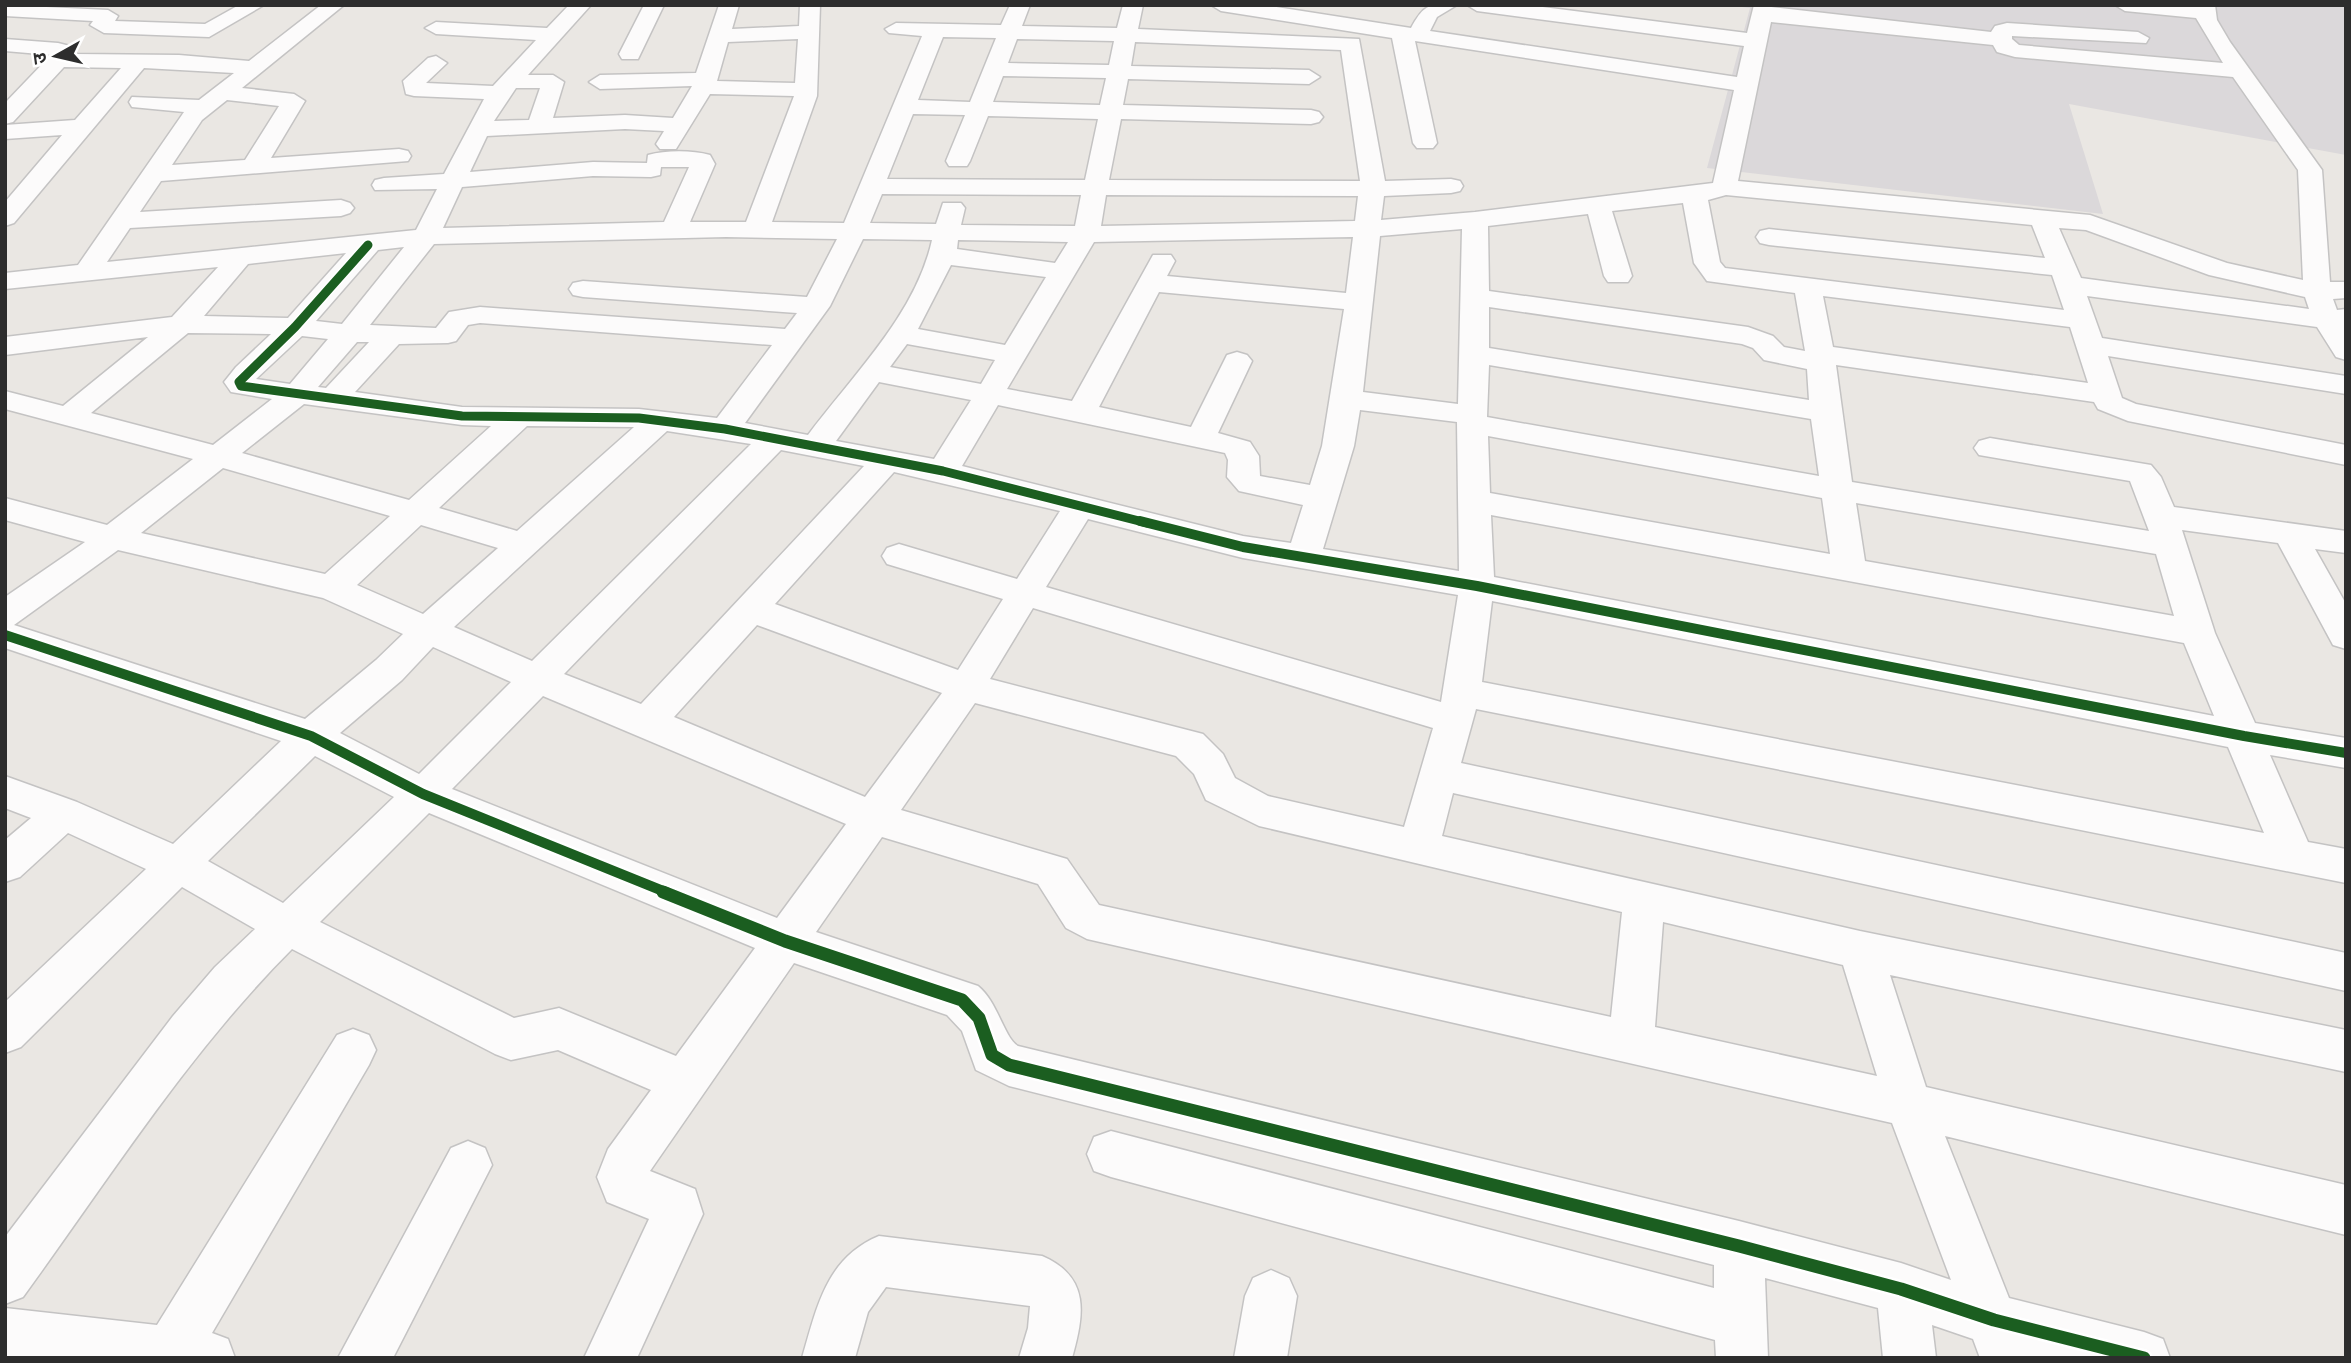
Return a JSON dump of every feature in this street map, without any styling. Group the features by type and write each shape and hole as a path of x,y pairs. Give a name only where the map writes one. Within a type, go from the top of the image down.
{"street":[{"path":"7,8 98,10 110,17 101,25 104,27 214,31 254,5"},
{"path":"86,273 152,174 212,100 334,5"},
{"path":"564,5 580,6"},
{"path":"629,54 654,5"},
{"path":"650,171 705,83 729,5"},
{"path":"756,229 802,112 806,90 810,5"},
{"path":"815,447 920,304 944,243 958,174 978,109 1020,5"},
{"path":"943,471 1086,234 1133,6 1111,5"},
{"path":"1221,5 1329,13 1350,34 1373,178 1359,302 1338,446 1303,558"},
{"path":"1409,34 1429,13 1447,5"},
{"path":"1477,5 1761,20 2001,39"},
{"path":"2125,5 2206,9 2211,30 2310,170 2317,291 2336,319 2346,351"},
{"path":"5,615 113,538 295,396 426,237 478,129 504,87 580,6"},
{"path":"139,29 166,11"},
{"path":"1724,187 1761,20"},
{"path":"436,28 551,35"},
{"path":"896,29 1126,35 1409,34 1745,85"},
{"path":"2138,38 2007,29 2002,30 2001,39 2005,47 2015,51 2240,71"},
{"path":"725,429 816,306 874,186 936,30"},
{"path":"720,36 810,32"},
{"path":"1409,34 1425,143"},
{"path":"5,46 66,50 10,106"},
{"path":"58,60 138,61 253,68"},
{"path":"5,218 138,61"},
{"path":"436,63 414,81 414,89 504,87 553,82 539,126"},
{"path":"994,69 1309,77"},
{"path":"600,82 705,83 806,90"},
{"path":"140,102 294,102 253,167"},
{"path":"905,107 1311,117"},
{"path":"478,129 625,122 680,125"},
{"path":"5,132 82,127"},
{"path":"152,174 399,156"},
{"path":"384,186 593,169 650,171 693,159 701,160 703,164 674,229"},
{"path":"874,186 958,174 1095,189 1372,189 1451,186"},
{"path":"5,281 468,233 674,229 853,231 944,243 1086,234 1367,229 1475,220 1724,187 2042,218 2107,228 2200,264 2317,291 2346,290"},
{"path":"1693,193 1717,304 1774,354 2104,394"},
{"path":"1598,205 1618,276"},
{"path":"121,222 341,208"},
{"path":"2042,218 2067,277 2109,403 2128,412 2346,455"},
{"path":"1418,848 1458,706 1477,586 1472,419 1475,220"},
{"path":"1081,412 1177,233"},
{"path":"1769,237 2067,277 2336,319"},
{"path":"944,243 993,260 1063,272"},
{"path":"368,245 295,327 239,382 247,390 462,416 661,420 725,429 943,471 1079,507 1303,558 1477,586 2244,736 2346,753"},
{"path":"68,417 181,324 212,292 238,258"},
{"path":"1150,283 1359,302"},
{"path":"1807,286 1850,572"},
{"path":"1475,297 1717,304 1807,286 2084,332 2346,384"},
{"path":"583,289 816,306"},
{"path":"5,346 181,324 295,327 349,333 439,337 446,335 458,318 480,315 793,338"},
{"path":"900,334 1013,355"},
{"path":"332,400 391,335"},
{"path":"1475,355 1825,412"},
{"path":"1200,439 1237,360"},
{"path":"871,372 1081,412 1235,446 1242,451 1245,458 1243,477 1250,484 1322,498"},
{"path":"1346,398 1472,419 1838,490 2165,533"},
{"path":"5,400 417,511 524,544"},
{"path":"332,588 518,418"},
{"path":"5,1032 312,736 389,670 428,630 661,420"},
{"path":"5,1279 189,1031 231,981 285,925 424,794 774,439"},
{"path":"1990,449 2140,472 2146,477 2197,633 2294,855"},
{"path":"647,722 887,460"},
{"path":"1475,500 1850,572 2197,633"},
{"path":"610,1358 678,1214 678,1206 624,1185 621,1177 966,687 1079,507"},
{"path":"5,509 113,538 332,588 538,679 873,818 1052,871 1061,878 1070,905 1087,921 1909,1105 2346,1210"},
{"path":"2165,533 2166,518 2178,518 2346,542"},
{"path":"2290,534 2346,636"},
{"path":"899,556 1024,594 1458,706 2346,866"},
{"path":"751,608 966,687 1189,744 1209,765 1220,789 1249,806 1418,848 1860,950 2346,1051"},
{"path":"5,635 312,736 424,794 785,941 962,1000 974,1009 983,1022 992,1055 1009,1065 1739,1246 1901,1289 2000,1339 2144,1358"},
{"path":"1439,774 2346,972"},
{"path":"5,792 63,813 177,864 285,925 511,1039 559,1029 685,1083"},
{"path":"5,866 63,813"},
{"path":"1631,1042 1644,901"},
{"path":"1860,950 1909,1105 2000,1339"},
{"path":"5,1334 190,1356 353,1050"},
{"path":"1111,1154 1741,1339 1739,1246"},
{"path":"364,1358 468,1165"},
{"path":"828,1358 850,1291 863,1270 879,1261 1042,1282 1050,1288 1058,1304 1045,1358"},
{"path":"1901,1289 1910,1358"},
{"path":"1260,1358 1271,1296"}],"shaded area":[{"path":"1725,5 2346,5 2346,155 2069,104 2103,214 1707,168 1750,8"}],"cycle path":[{"path":"368,245 295,327 246,373 239,382 241,386 462,416 639,418 725,429 943,471 1243,547 1477,586 2244,736 2346,753"},
{"path":"5,635 311,736 423,794 785,941 962,1000 979,1018 992,1055 1009,1065 1739,1246 1901,1289 1994,1320 2144,1358"}]}
